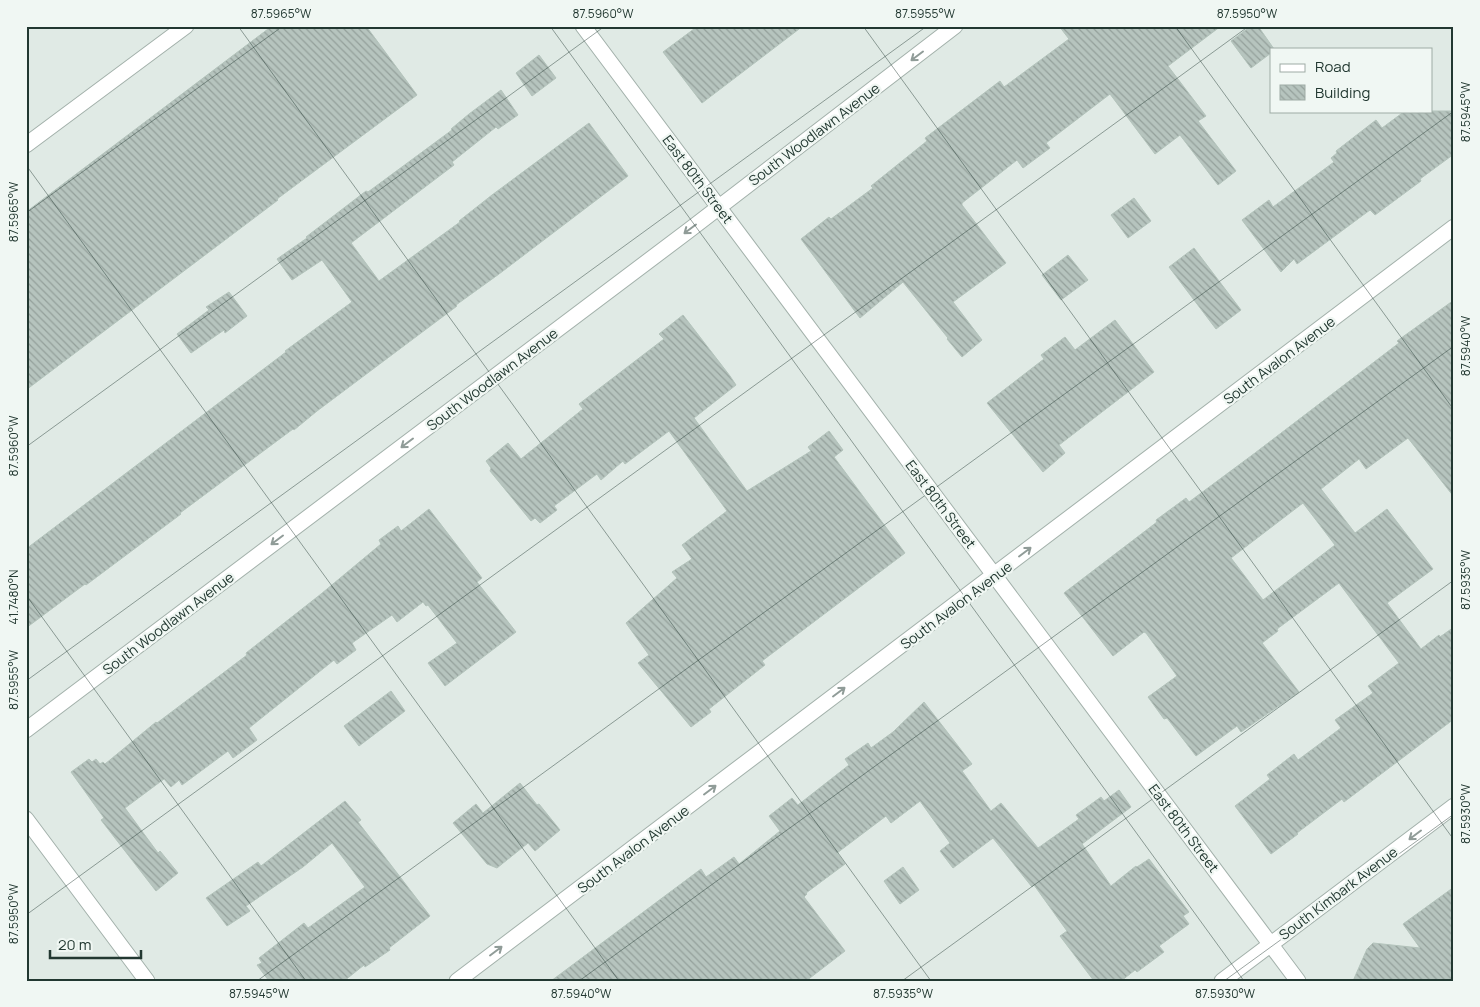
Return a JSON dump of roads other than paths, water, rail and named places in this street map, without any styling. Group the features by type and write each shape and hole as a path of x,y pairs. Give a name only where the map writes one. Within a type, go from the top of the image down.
{"street":[{"path":"26,145 186,26"},
{"name":"East 80th Street","path":"583,26 1298,981"},
{"name":"South Woodlawn Avenue","path":"26,730 719,208 956,26"},
{"name":"South Avalon Avenue","path":"457,981 1454,228"},
{"name":"South Kimbark Avenue","path":"1222,981 1454,806"},
{"path":"26,819 147,981"}]}
